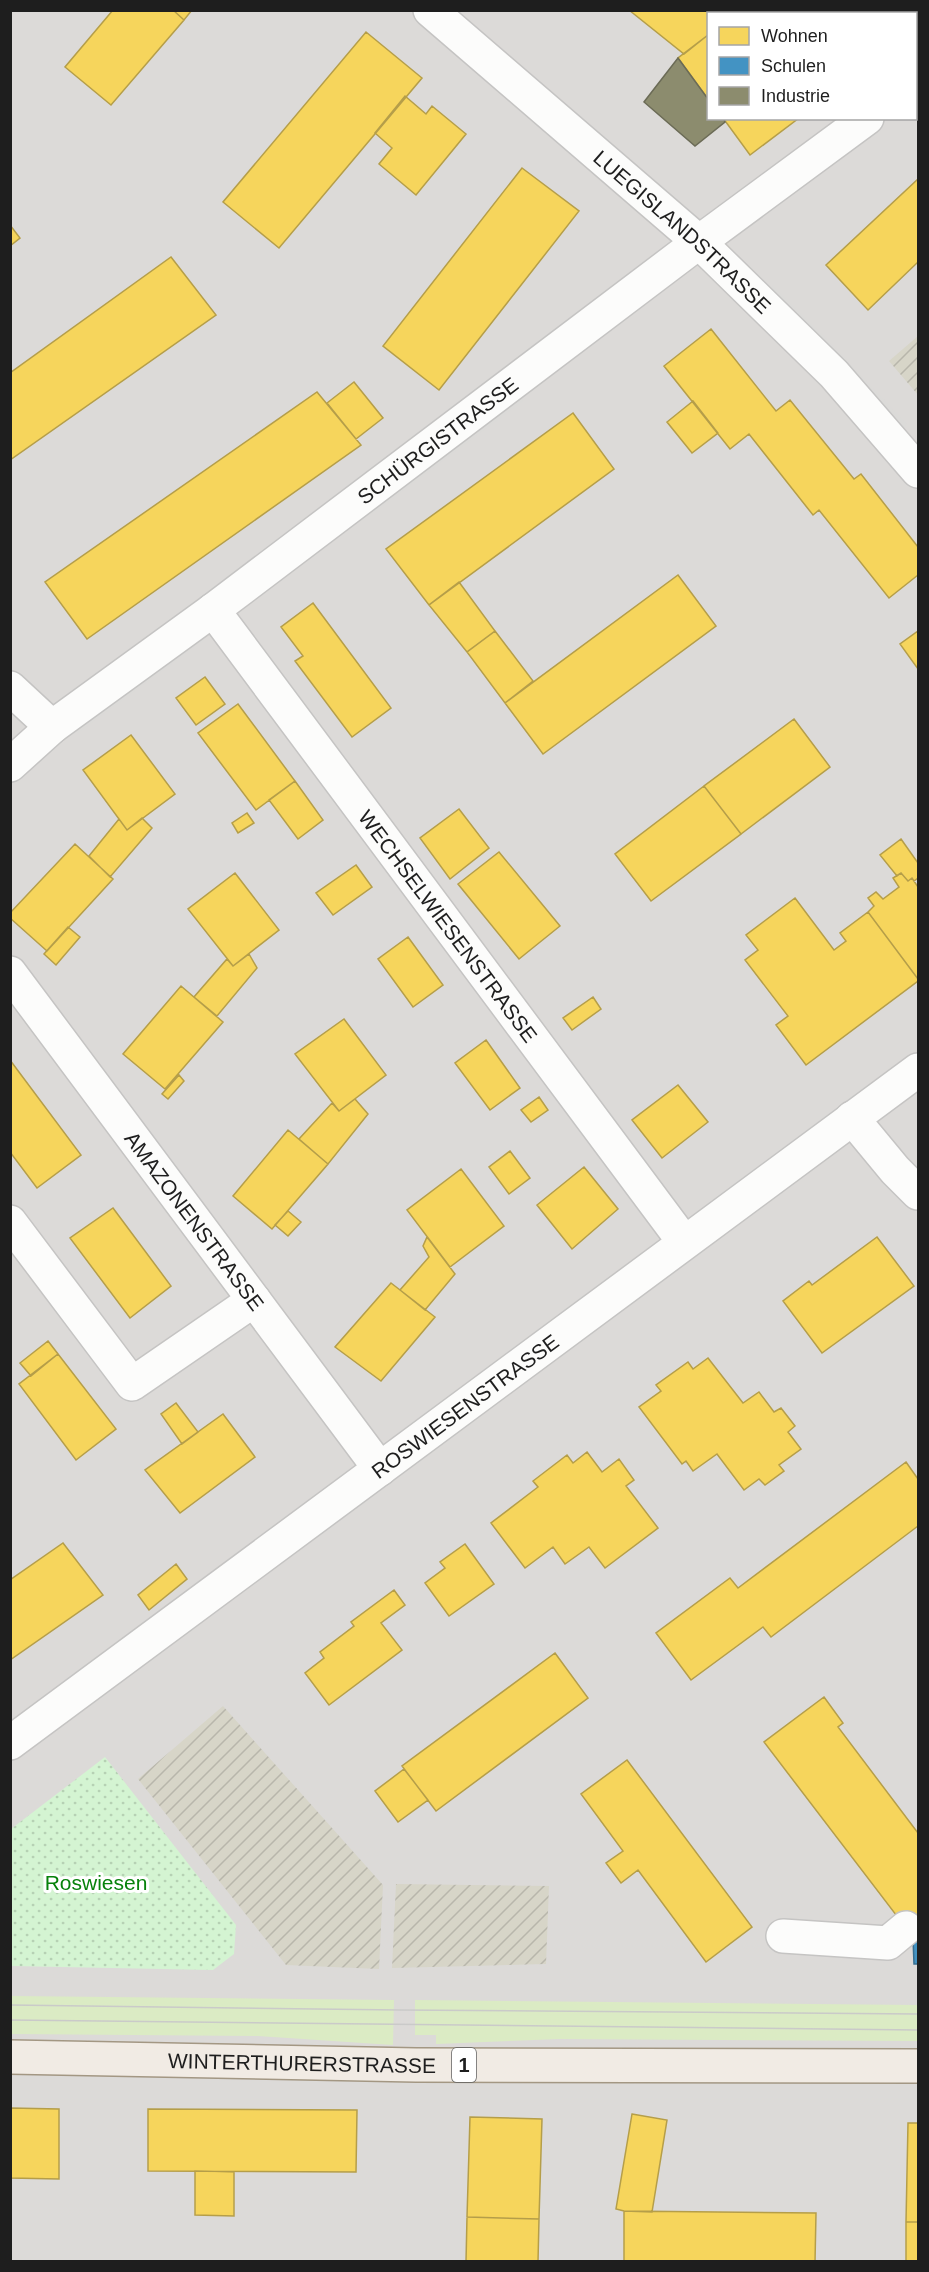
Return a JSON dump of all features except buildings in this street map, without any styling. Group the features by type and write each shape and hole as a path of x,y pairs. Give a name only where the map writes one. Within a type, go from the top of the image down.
{"main road":[{"name":"WINTERTHURERSTRASSE","path":"10,2057 416,2065 918,2066"}],"street":[{"name":"LUEGISLANDSTRASSE","path":"430,10 699,242 834,374 918,471"},
{"name":"SCHÜRGISTRASSE","path":"10,765 52,727 213,610 699,242 864,120"},
{"name":"WECHSELWIESENSTRASSE","path":"213,610 684,1242"},
{"path":"10,688 52,727"},
{"name":"AMAZONENSTRASSE","path":"10,974 380,1469"},
{"name":"ROSWIESENSTRASSE","path":"10,1743 918,1070"},
{"path":"852,1118 895,1170 918,1192"},
{"path":"10,1222 132,1384 254,1300"},
{"path":"783,1936 888,1943 906,1928"}],"shaded area":[{"path":"11,11 918,11 918,2261 11,2261"},
{"path":"773,285 907,424 898,432 764,294"},
{"path":"918,336 918,395 889,361"},
{"path":"516,391 523,401 372,514 365,505"},
{"path":"197,631 204,640 78,733 72,724"},
{"path":"223,1706 383,1885 379,1969 286,1965 138,1779"},
{"path":"396,1884 549,1886 546,1964 392,1968"}],"green space":[{"name":"Roswiesen","path":"105,1757 236,1925 234,1954 213,1970 11,1966 11,1829"},
{"path":"11,1996 394,2000 393,2045 258,2036 11,2034"},
{"path":"415,2000 918,2005 918,2041 559,2039 436,2044 436,2035 415,2035"}],"tram line":[{"path":"10,2005 918,2014"},
{"path":"10,2020 918,2030"}]}
